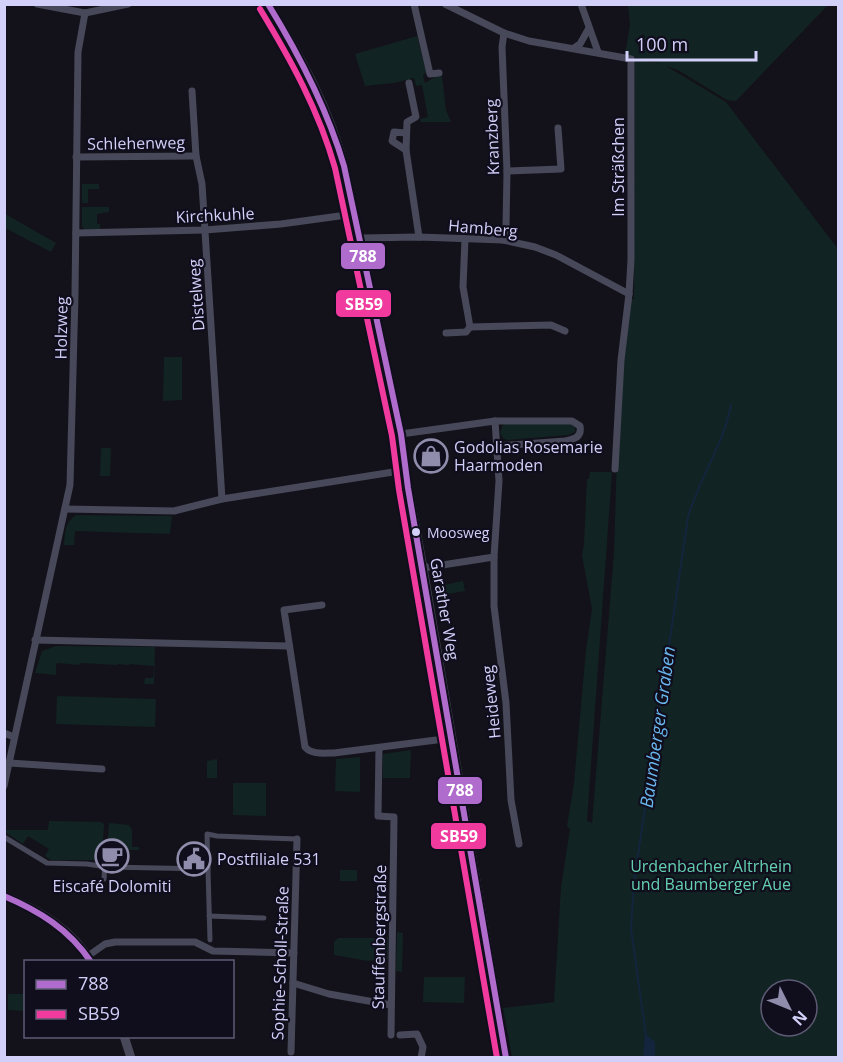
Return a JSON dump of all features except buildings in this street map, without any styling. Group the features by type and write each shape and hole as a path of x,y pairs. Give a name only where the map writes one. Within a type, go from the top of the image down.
{"street":[{"path":"37,4 85,13 128,4"},
{"name":"Garather Weg","path":"268,4 322,102 341,153 401,434 506,1058"},
{"path":"414,4 430,74 439,73"},
{"name":"Im Sträßchen","path":"445,4 504,33 529,41 631,59 632,260 621,360 615,469"},
{"path":"581,4 598,52"},
{"name":"Holzweg","path":"4,786 70,485 78,52 85,13"},
{"path":"574,48 580,44 589,28"},
{"name":"Kranzberg","path":"503,240 506,227 507,171 502,47 504,33"},
{"path":"409,83 416,117 407,122 406,150 419,237"},
{"name":"Distelweg","path":"192,91 196,156 202,184 222,499"},
{"path":"507,171 561,169 558,128"},
{"path":"406,134 394,132 392,141 406,150"},
{"name":"Schlehenweg","path":"76,158 196,156"},
{"name":"Kirchkuhle","path":"76,234 205,230 281,224 354,214"},
{"name":"Hamberg","path":"360,238 419,237 503,240 536,247 556,255 629,294"},
{"path":"446,333 466,332 470,327 463,287 465,239"},
{"path":"470,327 551,325 565,331"},
{"path":"401,434 495,421 572,421 580,426 579,436 574,440 497,446"},
{"name":"Heideweg","path":"495,421 498,516 494,557 494,606 507,714 509,784 519,844"},
{"path":"65,509 174,510 222,499 406,470"},
{"path":"423,568 494,557"},
{"path":"322,605 284,610 305,747 319,753 334,753 452,738"},
{"path":"35,640 289,646"},
{"path":"4,733 14,737"},
{"name":"Stauffenbergstraße","path":"379,748 378,816 394,817 391,1035"},
{"path":"9,763 102,769"},
{"path":"210,940 207,834 297,839"},
{"path":"4,837 47,863 208,869"},
{"name":"Sophie-Scholl-Straße","path":"291,1052 297,839"},
{"path":"104,879 105,864"},
{"path":"4,896 53,922 71,937 90,959 105,944 115,942 195,942 213,951 294,953"},
{"path":"209,916 264,918"},
{"path":"293,982 329,994 391,1005"},
{"path":"400,1035 417,1034 423,1047 421,1058"},
{"path":"124,1038 131,1058"}],"green space":[{"name":"Urdenbacher Altrhein und Baumberger Aue","path":"628,5 828,5 736,101 727,100 678,70 666,66 726,102 838,249 838,1057 512,1057 503,1008 554,1002 561,887 570,829 567,826 574,783 592,609 582,555 587,479 589,479 590,472 612,472 587,821 592,823 614,553 618,423 628,302 634,298 635,59 662,64 625,55 630,25"},
{"path":"417,36 426,72 423,76 425,83 442,76 446,110 451,122 421,122 420,119 428,117 422,85 416,86 414,78 365,86 355,54"},
{"path":"82,184 99,184 99,189 88,189 88,203 82,203"},
{"path":"82,207 109,207 109,212 97,214 97,224 100,224 100,229 86,230 82,227"},
{"path":"5,214 56,243 51,252 5,228"},
{"path":"164,357 182,357 182,400 163,401"},
{"path":"571,424 575,432 568,435 508,440 504,439 500,433 503,425"},
{"path":"101,448 111,448 110,476 100,476"},
{"path":"76,515 172,516 170,534 75,531 74,545 64,545 68,525"},
{"path":"418,576 420,576 431,641 429,642"},
{"path":"463,581 465,591 436,596 434,587"},
{"path":"56,646 155,647 154,684 144,684 145,678 153,678 154,666 58,663 56,664 56,675 35,673 42,651"},
{"path":"431,651 433,651 445,722 444,728"},
{"path":"57,696 156,699 155,727 56,724"},
{"path":"411,750 410,778 383,778 383,754"},
{"path":"360,757 360,792 335,791 336,759"},
{"path":"217,759 217,778 207,778 207,761"},
{"path":"233,783 266,783 266,816 233,815"},
{"path":"49,821 101,822 104,824 102,860 51,860 45,856 49,849 28,836 23,844 5,832 5,830 48,830"},
{"path":"109,823 129,825 132,830 132,847 139,847 139,850 107,850"},
{"path":"340,870 357,870 357,881 340,881"},
{"path":"397,932 403,933 402,972 396,971"},
{"path":"338,938 388,938 388,959 368,961 334,955 334,942"},
{"path":"424,977 465,977 464,1003 423,1002"},
{"path":"8,994 24,994 24,1011 8,1010"}],"water":[{"path":"645,1033 655,1042 655,1057 643,1057"}],"waterway":[{"name":"Baumberger Graben","path":"646,1036 631,929 634,882 688,517 723,434 731,405"}],"transit line":[{"name":"788","path":"268,4 312,83 344,166 401,434 408,488 506,1058"},
{"name":"SB59","path":"260,9 303,86 321,126 335,168 392,436 399,490 497,1058"},
{"name":"788","path":"4,896 52,922 73,940 90,960"}],"place":[{"name":"Godolias Rosemarie Haarmoden","path":"431,456"},
{"name":"Moosweg","path":"416,532"},
{"name":"Eiscafé Dolomiti","path":"112,856"},
{"name":"Postfiliale 531","path":"194,859"}]}
